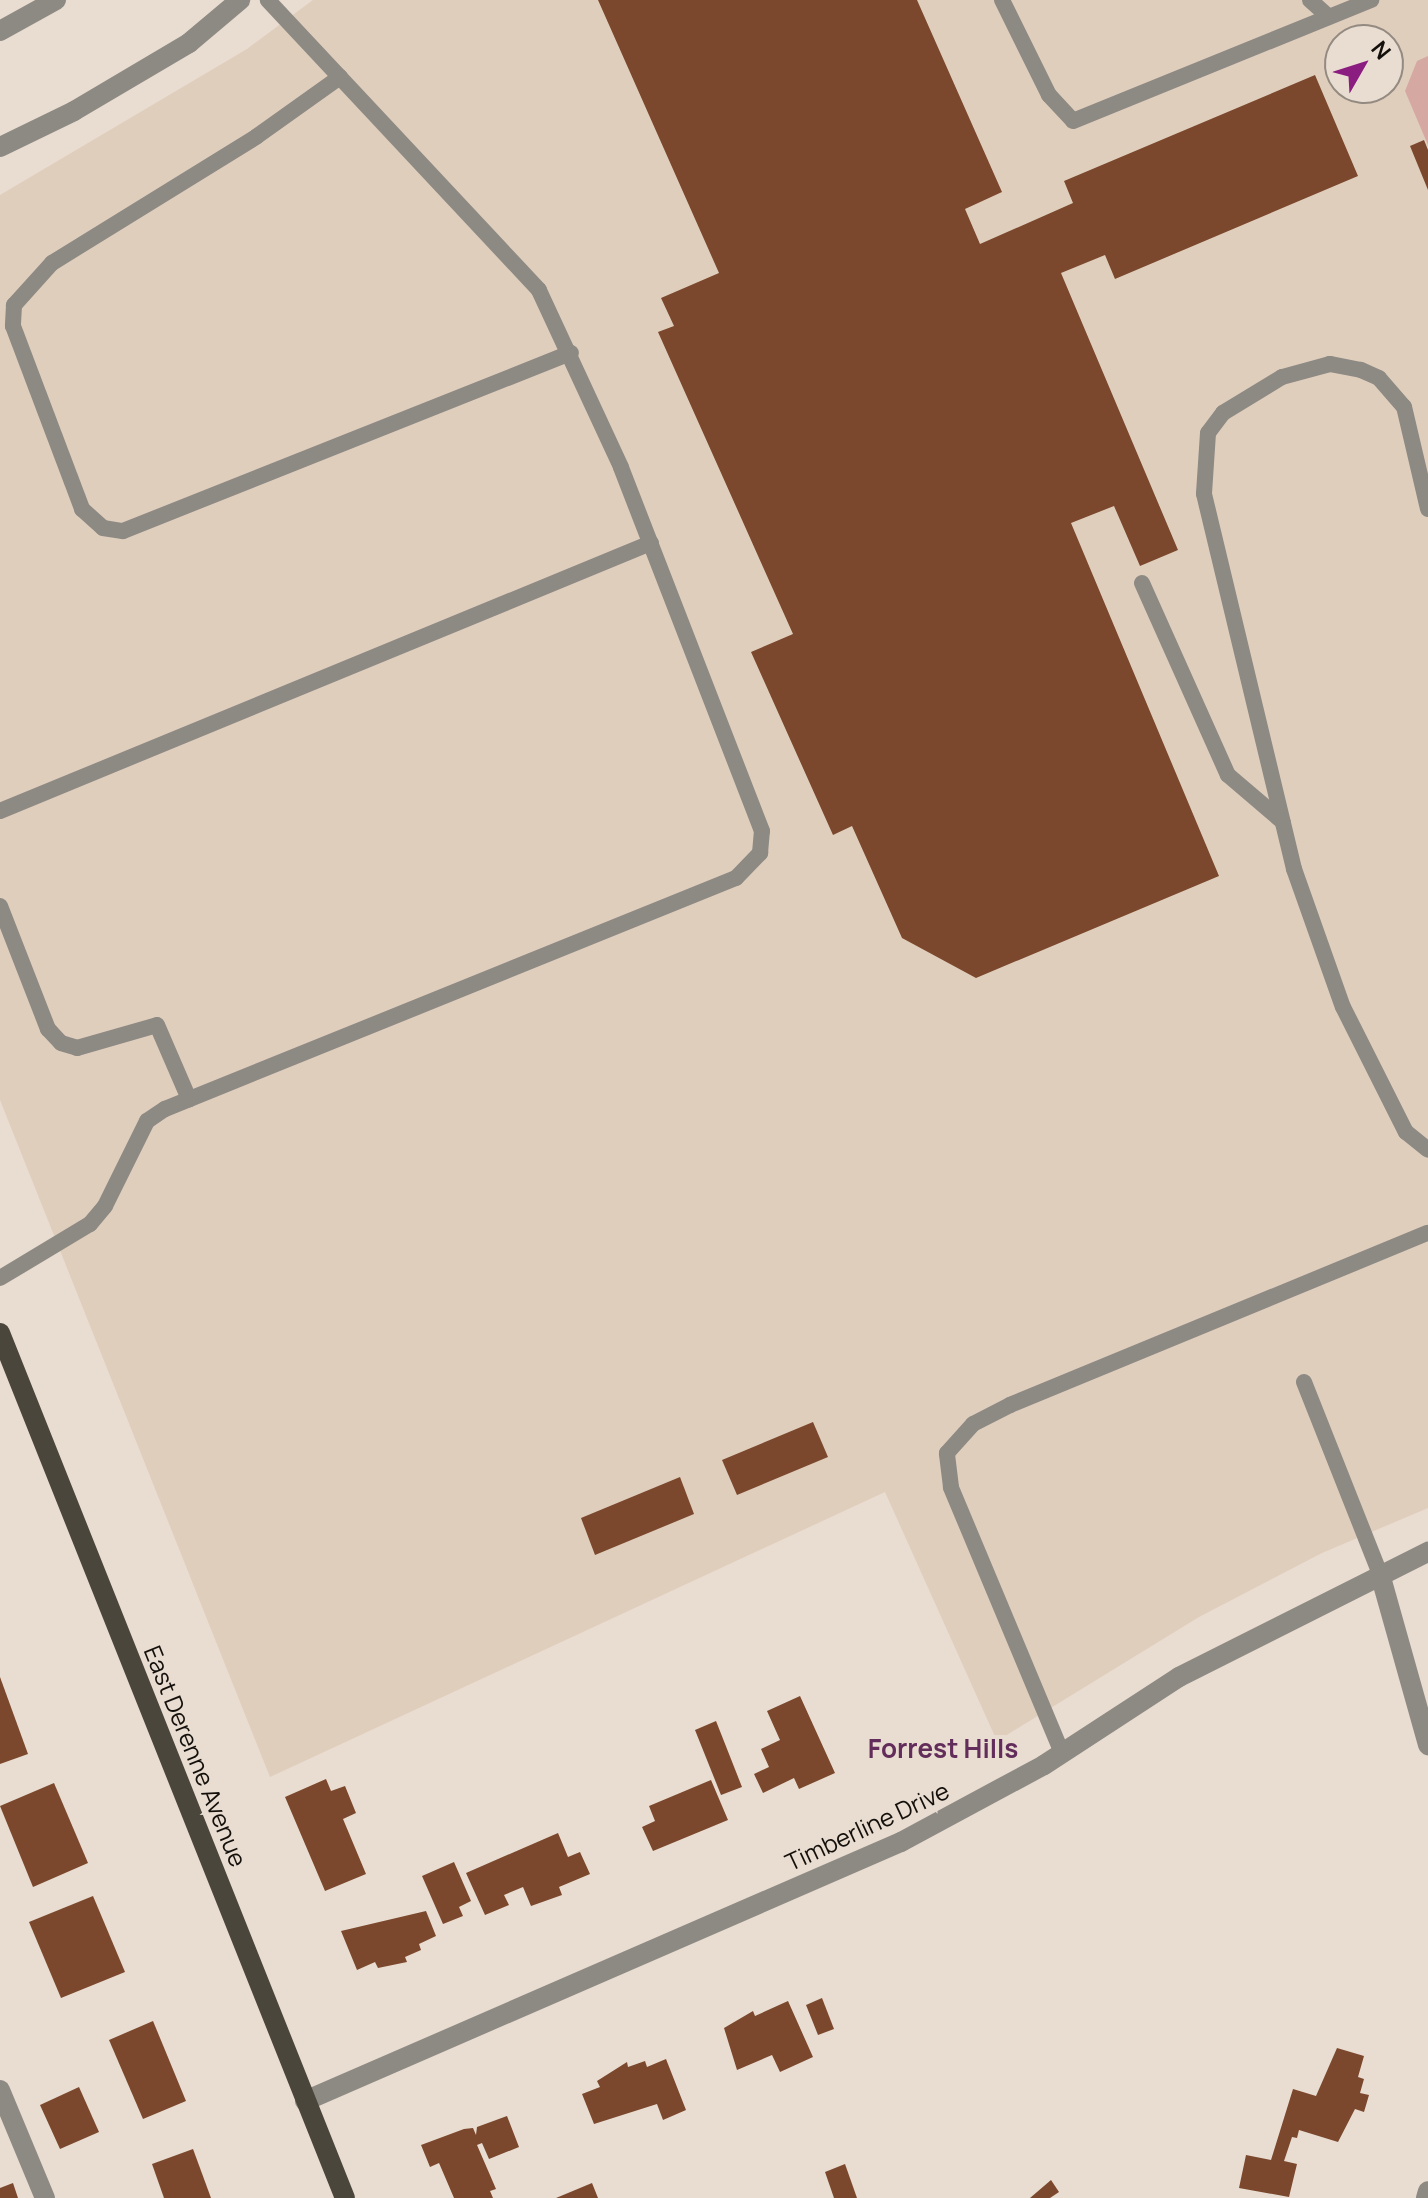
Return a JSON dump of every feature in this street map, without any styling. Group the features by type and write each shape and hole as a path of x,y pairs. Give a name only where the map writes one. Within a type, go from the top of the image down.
{"main road":[{"name":"East Derenne Avenue","path":"0,1333 345,2198"}],"street":[{"path":"0,31 56,0"},
{"path":"0,147 74,111 189,43 240,0"},
{"name":"Timberline Drive","path":"305,2101 901,1842 1062,1753 1179,1677 1428,1552"},
{"path":"1380,1574 1428,1745"},
{"path":"0,2090 45,2198"},
{"path":"1426,2198 1428,2191"}],"lane":[{"path":"0,1278 90,1224 105,1206 147,1121 189,1099 736,878 752,865 762,831 651,543 571,353 539,290 268,0"},
{"path":"1002,0 1049,95 1073,121 1371,0"},
{"path":"1310,0 1329,17"},
{"path":"340,77 256,137 52,263 14,305 13,326 82,509 103,528 123,531 571,353"},
{"path":"1428,509 1404,407 1379,378 1361,370 1330,364 1282,377 1223,413 1208,433 1204,494 1294,869 1343,1007 1406,1132 1428,1150"},
{"path":"0,811 651,543"},
{"path":"1142,583 1228,775 1283,822"},
{"path":"0,906 48,1029 61,1043 77,1048 157,1025 189,1099"},
{"path":"1062,1753 951,1487 947,1453 973,1424 1010,1405 1428,1233"},
{"path":"1304,1382 1380,1574"}],"shaded area":[{"path":"313,0 1428,0 1428,1508 1322,1553 1199,1617 997,1741 885,1492 270,1777 0,1100 0,195 247,49"},
{"path":"1428,56 1428,145 1405,91 1417,61"}],"building":[{"path":"598,0 917,0 1002,192 965,209 980,244 1073,203 1064,181 1315,75 1324,104 1327,104 1358,176 1115,279 1105,255 1061,273 1178,550 1140,566 1114,506 1071,523 1219,876 976,978 902,938 852,826 833,835 751,652 793,634 658,332 674,326 661,298 719,273"},
{"path":"1424,140 1428,150 1428,190 1410,146"},
{"path":"813,1422 828,1457 737,1495 722,1460"},
{"path":"680,1477 694,1514 595,1555 581,1518"},
{"path":"0,1677 28,1754 0,1764"},
{"path":"800,1696 835,1773 799,1789 794,1778 763,1793 754,1774 769,1767 761,1749 780,1740 767,1711"},
{"path":"716,1721 742,1787 721,1795 695,1730"},
{"path":"326,1779 331,1791 345,1786 356,1813 343,1819 366,1874 325,1891 285,1797"},
{"path":"711,1780 728,1820 653,1851 642,1827 655,1821 649,1806"},
{"path":"54,1783 88,1863 33,1887 0,1806"},
{"path":"558,1833 568,1857 580,1852 590,1874 559,1887 562,1895 531,1906 523,1887 504,1895 509,1905 485,1915 466,1873"},
{"path":"454,1862 471,1901 459,1907 463,1916 443,1924 422,1876"},
{"path":"93,1896 125,1972 61,1998 29,1922"},
{"path":"426,1911 436,1936 419,1944 421,1950 405,1957 407,1962 378,1968 375,1962 357,1970 341,1931"},
{"path":"822,1998 834,2029 818,2035 806,2005"},
{"path":"788,2001 813,2057 780,2072 772,2055 737,2070 724,2028 753,2011 755,2016"},
{"path":"153,2021 186,2101 143,2119 109,2040"},
{"path":"1337,2048 1364,2056 1358,2077 1364,2079 1360,2093 1369,2095 1364,2112 1355,2109 1338,2142 1299,2130 1297,2138 1292,2137 1284,2161 1297,2164 1289,2197 1239,2188 1246,2155 1271,2160 1293,2089 1316,2096"},
{"path":"666,2059 686,2110 663,2120 657,2104 594,2124 582,2094 600,2087 597,2081 627,2062 628,2067 645,2061 647,2067"},
{"path":"79,2087 99,2132 60,2149 40,2105"},
{"path":"507,2116 519,2147 489,2159 482,2143 477,2145 496,2189 490,2191 493,2198 454,2198 439,2163 430,2167 421,2145 464,2129 473,2128 476,2135 477,2127"},
{"path":"193,2149 211,2198 164,2198 152,2164"},
{"path":"845,2164 857,2198 834,2198 825,2172"},
{"path":"1051,2180 1059,2192 1050,2198 1030,2198"},
{"path":"13,2183 18,2198 0,2198 0,2188"},
{"path":"592,2183 598,2198 556,2198"}],"district":[{"name":"Forrest Hills","path":"943,1749"}]}
